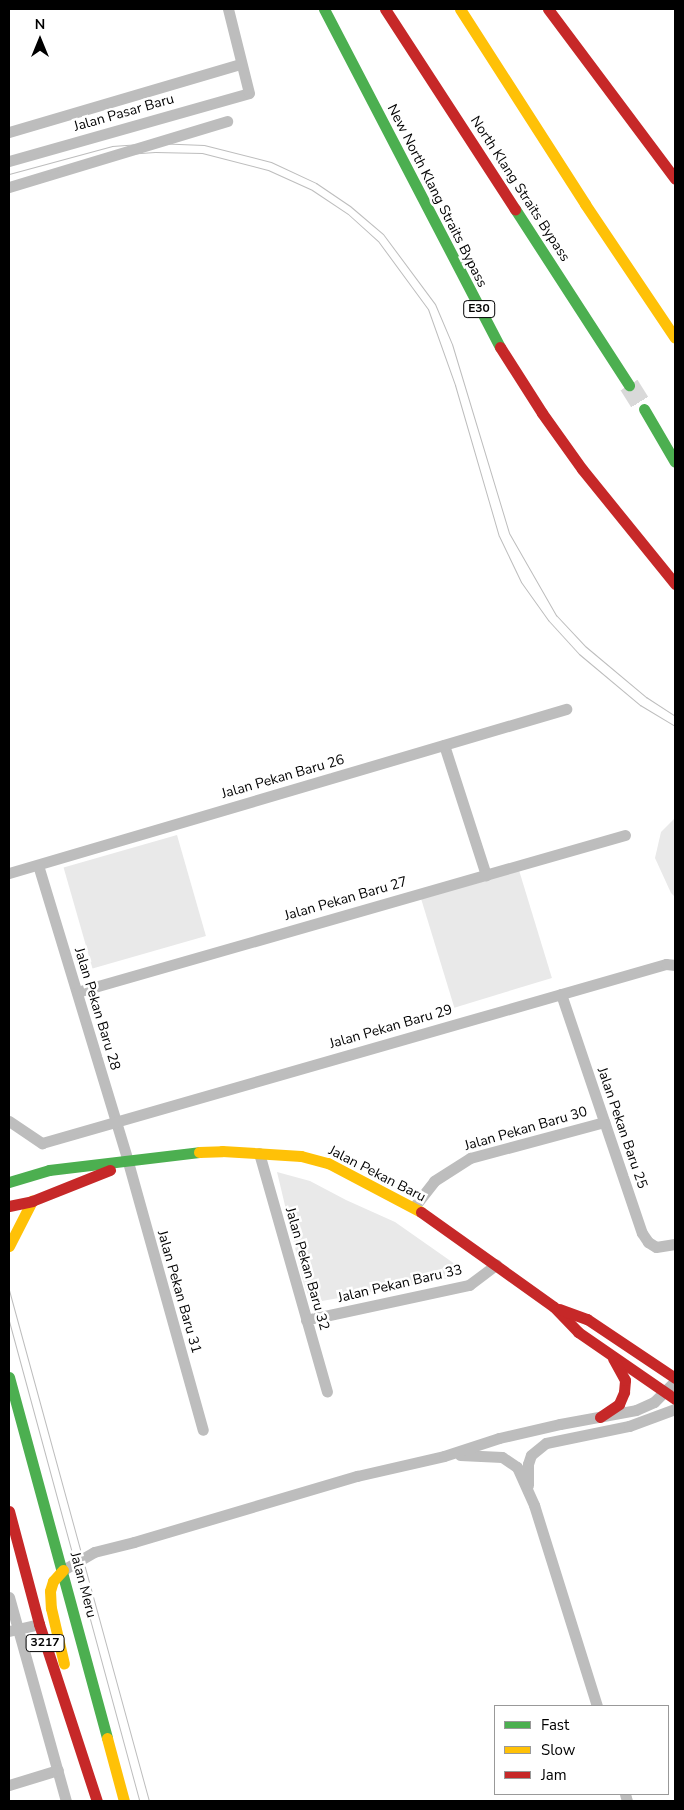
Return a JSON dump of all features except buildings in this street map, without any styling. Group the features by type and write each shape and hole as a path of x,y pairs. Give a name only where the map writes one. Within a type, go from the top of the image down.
{"main road":[{"name":"New North Klang Straits Bypass","path":"324,9 492,334 542,413 588,476 675,584"},
{"name":"North Klang Straits Bypass","path":"385,9 629,385"},
{"path":"460,9 585,204 675,338"},
{"path":"548,9 675,179"},
{"path":"644,409 675,462"},
{"name":"Jalan Pekan Baru","path":"9,1182 49,1170 128,1162 175,1154 222,1151 301,1156 328,1163 414,1207 554,1307 578,1332 671,1396"},
{"name":"Jalan Pekan Baru","path":"9,1206 32,1201 128,1162"},
{"path":"9,1246 32,1201"},
{"name":"Jalan Pekan Baru","path":"554,1307 587,1319 675,1379"},
{"path":"600,1417 619,1404 624,1392 624,1380 619,1367 609,1353"},
{"name":"Jalan Meru","path":"9,1377 63,1570 124,1801"},
{"name":"3217","path":"9,1511 39,1624 97,1801"},
{"path":"63,1570 53,1581 50,1591 51,1608 88,1774"}],"street":[{"path":"9,132 240,64 228,9"},
{"name":"Jalan Pasar Baru","path":"9,162 249,93 240,64"},
{"path":"9,187 227,121"},
{"name":"Jalan Pekan Baru 26","path":"9,873 566,709"},
{"path":"444,745 486,875"},
{"name":"Jalan Pekan Baru 27","path":"76,992 625,835"},
{"name":"Jalan Pekan Baru 28","path":"38,865 128,1162"},
{"name":"Jalan Pekan Baru 29","path":"9,1121 42,1143 666,964 675,965"},
{"name":"Jalan Pekan Baru 25","path":"561,994 642,1233 648,1242 656,1247 675,1244"},
{"name":"Jalan Pekan Baru 30","path":"414,1207 434,1181 470,1158 604,1122"},
{"name":"Jalan Pekan Baru 32","path":"259,1153 327,1392"},
{"name":"Jalan Pekan Baru 31","path":"128,1162 203,1430"},
{"name":"Jalan Pekan Baru 33","path":"306,1320 469,1285 496,1265"},
{"path":"63,1570 94,1552 357,1476 444,1456 499,1438 560,1424 636,1410 671,1396 675,1379"},
{"path":"528,1487 528,1464 531,1455 546,1443 638,1424 675,1409"},
{"path":"444,1456 502,1456 517,1466 528,1487 597,1705"},
{"path":"9,1597 13,1630 58,1770 66,1801"},
{"path":"13,1630 39,1624"},
{"path":"9,1785 58,1770"}],"shaded area":[{"path":"675,818 675,897 671,893 655,858 661,832"},
{"path":"177,835 206,936 93,968 64,868"},
{"path":"518,867 552,978 454,1008 420,897"},
{"path":"277,1172 310,1181 395,1222 462,1269 450,1278 311,1303 303,1281"}],"tunnel":[{"path":"629,385 644,409"}],"tram line":[{"path":"9,174 112,146 154,143 204,145 271,162 316,183 350,206 383,234 435,304 452,344 509,533 556,615 585,646 646,697 675,716"},
{"path":"9,184 112,155 155,152 202,153 268,170 312,190 348,214 378,241 428,309 455,385 499,536 521,582 548,620 579,654 640,705 675,726"},
{"path":"9,1290 149,1801"},
{"path":"9,1321 139,1801"}],"traffic: fast":[{"path":"324,9 500,347"},
{"path":"515,209 629,385"},
{"path":"644,409 675,462"},
{"path":"9,1182 49,1170 199,1152"},
{"path":"9,1377 107,1738"}],"traffic: slow":[{"path":"460,9 585,204 675,338"},
{"path":"199,1152 222,1151 301,1156 328,1163 421,1212"},
{"path":"9,1246 32,1201"},
{"path":"63,1570 53,1581 50,1591 51,1608 64,1664"},
{"path":"107,1738 124,1801"}],"traffic: jam":[{"path":"385,9 515,209"},
{"path":"548,9 675,179"},
{"path":"500,347 542,413 582,469 675,584"},
{"path":"9,1206 32,1201 110,1170"},
{"path":"421,1212 554,1307 578,1332 675,1399"},
{"path":"559,1309 587,1319 675,1378"},
{"path":"600,1417 619,1404 624,1392 625,1380 613,1358"},
{"path":"9,1511 39,1624 97,1801"}]}
